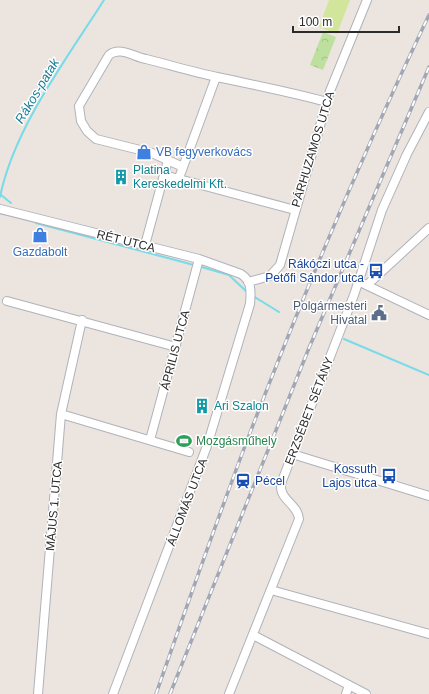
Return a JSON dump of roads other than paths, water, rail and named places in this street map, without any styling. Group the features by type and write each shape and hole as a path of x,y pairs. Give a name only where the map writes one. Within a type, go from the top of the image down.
{"street":[{"name":"PÁRHUZAMOS UTCA","path":"248,282 270,276 278,268 334,80 367,0"},
{"path":"183,167 152,153 91,136 81,121 79,106 109,55 115,51 216,77 296,93 327,102"},
{"path":"179,178 216,77"},
{"name":"ERZSÉBET SÉTÁNY","path":"229,694 299,519 296,509 284,497 281,487 292,454 363,283 382,210 407,154 429,112"},
{"path":"145,245 168,160"},
{"path":"164,175 295,210"},
{"name":"RÉT UTCA","path":"2,209 145,245 198,264 238,273 248,282"},
{"path":"429,228 363,283 429,315"},
{"name":"ÁPRILIS UTCA","path":"150,440 198,264"},
{"name":"ÁLLOMÁS UTCA","path":"113,694 189,498 218,414 250,304 251,292 248,282"},
{"path":"7,301 82,320 176,347"},
{"name":"MÁJUS 1. UTCA","path":"38,694 61,414 82,320"},
{"path":"61,414 189,452"},
{"path":"292,454 429,496"},
{"path":"270,590 429,634"},
{"path":"253,635 366,694"},
{"path":"346,694 349,685"}],"waterway":[{"name":"Rákos-patak","path":"0,197 7,171 29,120 43,95 104,0"},
{"path":"1,195 11,203"},
{"path":"36,223 194,265"},
{"path":"198,266 229,275 248,293"},
{"path":"253,296 279,312"},
{"path":"344,339 429,375"}],"railway":[{"path":"156,694 236,470 290,331 357,172 429,15"},
{"path":"170,694 309,348 429,67"}],"place":[{"name":"VB fegyverkovács","path":"144,152"},
{"name":"Platina Kereskedelmi Kft.","path":"121,177"},
{"name":"Gazdabolt","path":"40,235"},
{"name":"Rákóczi utca - Petőfi Sándor utca","path":"376,271"},
{"name":"Polgármesteri Hivatal","path":"379,313"},
{"name":"Ari Szalon","path":"202,406"},
{"name":"Mozgásműhely","path":"184,441"},
{"name":"Kossuth Lajos utca","path":"389,476"},
{"name":"Pécel","path":"243,481"}]}
